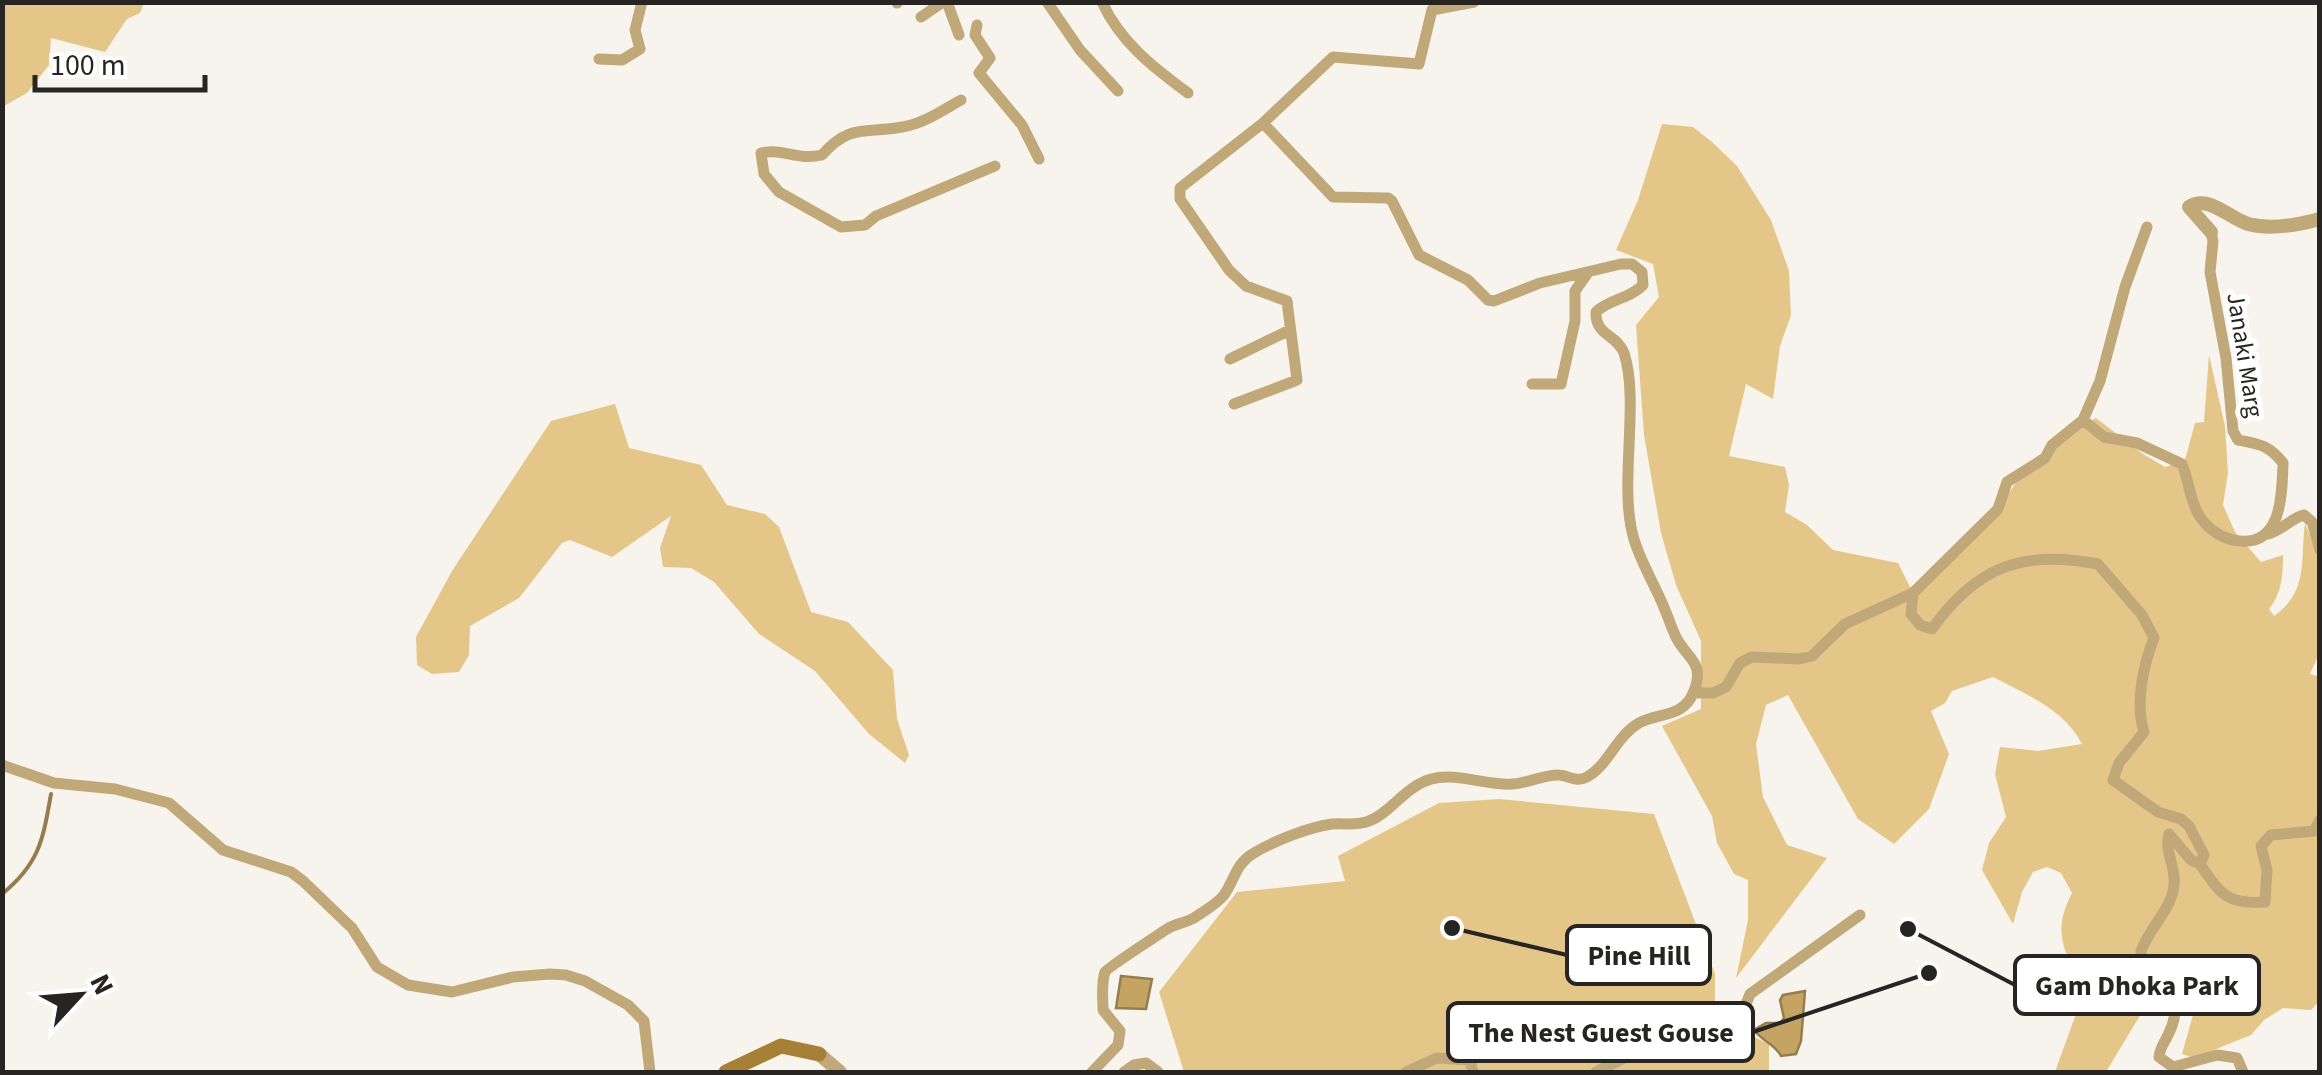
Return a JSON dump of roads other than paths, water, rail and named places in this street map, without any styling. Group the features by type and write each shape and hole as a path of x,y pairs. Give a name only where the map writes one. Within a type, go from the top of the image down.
{"main road":[{"path":"726,1072 781,1046 819,1054"}],"street":[{"path":"599,58 622,60 640,48 635,30 642,2"},
{"path":"921,18 945,2 960,35"},
{"path":"1047,2 1080,50 1118,92"},
{"path":"1102,2 1130,46 1188,94"},
{"path":"1234,404 1297,380 1287,301 1246,286 1229,270 1180,199 1180,188 1263,123 1332,57 1419,64 1432,10 1474,2"},
{"path":"977,25 975,34 990,58 979,73 982,81 1022,125 1038,159"},
{"path":"961,100 904,127 855,130 835,140 822,155 792,158 777,150 761,153 764,174 779,192 841,227 864,224 996,166"},
{"path":"1092,1072 1118,1045 1120,1031 1103,1010 1105,972 1110,965 1146,946 1170,926 1195,918 1223,897 1238,864 1254,852 1314,828 1366,823 1383,815 1392,802 1427,780 1444,777 1505,784 1561,775 1575,780 1587,777 1636,725 1682,710 1694,693 1698,674 1694,656 1677,640 1631,529 1624,353 1619,344 1598,328 1595,320 1602,306 1638,291 1643,285 1642,272 1632,264 1621,264 1488,300 1468,280 1419,255 1392,201 1333,197 1263,123"},
{"name":"Janaki Marg","path":"2268,534 2278,510 2283,463 2274,450 2238,440 2234,432 2210,272 2213,241 2189,207 2195,202 2206,203 2251,225 2296,226 2320,219"},
{"path":"1694,693 1713,694 1726,687 1740,663 1752,657 1812,656 1845,624 1913,593 1998,509 2007,482 2045,458 2052,445 2083,420 2100,381 2125,287 2147,227"},
{"path":"1532,384 1561,384 1575,321 1574,291 1588,272"},
{"path":"1230,358 1290,330"},
{"path":"2083,420 2104,437 2153,449 2182,464 2194,507 2204,522 2228,540 2253,542 2282,530 2295,516 2304,515 2312,522 2320,550"},
{"path":"1913,593 1911,614 1920,625 1932,629 1962,592 1980,577 2012,562 2053,558 2098,564 2142,615 2154,638 2143,666 2138,720 2144,732 2119,763 2113,780 2158,812 2169,813 2189,826 2204,856 2200,864"},
{"path":"2,765 54,783 115,789 181,810 222,850 291,872 303,880 352,928 378,967 408,985 432,992 452,992 513,977 550,974 585,981 628,1005 644,1021 650,1072"},
{"path":"2243,1072 2237,1058 2217,1055 2174,1067 2159,1058 2174,1013 2172,991 2160,972 2141,961 2145,939 2172,897 2175,880 2166,842 2169,834 2200,864 2219,892 2234,900 2265,902 2268,870 2261,846 2271,835 2314,831 2320,820"},
{"path":"1596,1072 1646,1047 1720,1032 1741,1017 1750,994 1860,915"},
{"path":"819,1054 840,1072"},
{"path":"1406,1072 1438,1058 1470,1060 1473,1072"},
{"path":"1124,1072 1134,1064 1146,1063 1158,1072"}],"waterway":[{"path":"2,894 25,872 38,849 51,794"}],"place":[{"name":"Pine Hill","path":"1452,928"},
{"name":"Gam Dhoka Park","path":"1908,929"},
{"name":"The Nest Guest Gouse","path":"1929,973"}]}
